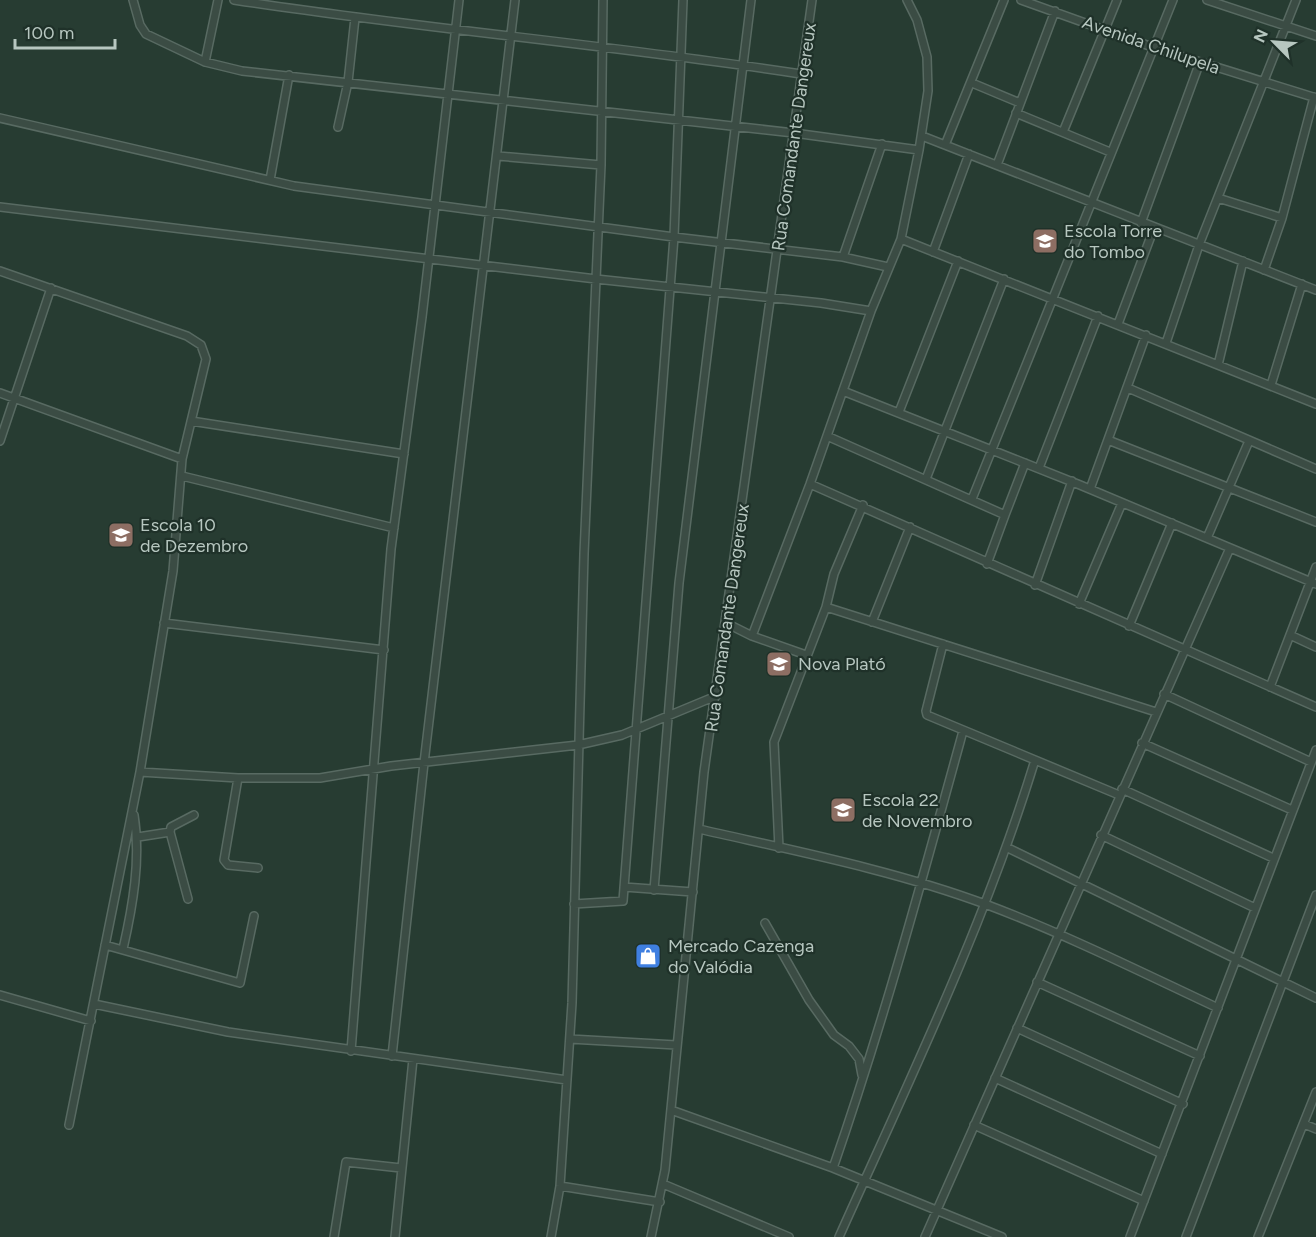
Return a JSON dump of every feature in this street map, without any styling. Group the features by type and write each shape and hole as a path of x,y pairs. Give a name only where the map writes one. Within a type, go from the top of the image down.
{"street":[{"path":"133,0 140,25 146,34 205,62 242,70 920,150"},
{"path":"205,62 218,0"},
{"path":"234,0 355,18 683,57 801,74"},
{"path":"351,1051 394,528 422,317 446,94 459,0"},
{"path":"392,1056 424,763 505,100 515,0"},
{"path":"551,1237 560,1186 570,1039 578,745 601,165 603,0"},
{"path":"574,904 622,903 624,887 671,288 683,57 683,0"},
{"path":"654,890 679,583 751,0"},
{"name":"Rua Comandante Dangereux","path":"651,1237 663,1184 699,829 716,696 812,0"},
{"path":"752,636 810,484 871,311 901,239 920,150 928,92 927,57 917,20 907,0"},
{"path":"945,145 1004,0"},
{"name":"Avenida Chilupela","path":"1021,0 1155,48 1315,98"},
{"path":"1063,132 1117,0"},
{"path":"972,499 1173,0"},
{"path":"1207,0 1316,36"},
{"path":"1166,343 1200,245 1296,0"},
{"path":"997,165 1055,11"},
{"path":"339,128 348,82 355,18"},
{"path":"1141,223 1200,62"},
{"path":"270,180 289,75"},
{"path":"972,83 1020,103"},
{"path":"1264,270 1282,218 1315,98"},
{"path":"1017,113 1110,152"},
{"path":"0,118 270,180 435,206 843,257 888,267"},
{"path":"922,136 1090,204 1316,290"},
{"path":"843,257 882,144"},
{"path":"933,252 969,154"},
{"path":"498,156 601,165"},
{"path":"1218,198 1282,218"},
{"path":"0,207 871,311"},
{"path":"1118,324 1154,228"},
{"path":"901,239 1316,404"},
{"path":"899,412 958,261"},
{"path":"1218,365 1243,261"},
{"path":"0,272 187,336 201,345 206,359 182,459 173,571 140,772 69,1125"},
{"path":"926,479 1004,279"},
{"path":"1271,385 1302,284"},
{"path":"0,441 51,288"},
{"path":"1039,468 1098,316"},
{"path":"1090,489 1146,335"},
{"path":"1128,388 1316,469"},
{"path":"843,391 1072,481 1313,583"},
{"path":"0,393 182,459"},
{"path":"191,421 404,454"},
{"path":"827,436 1005,514"},
{"path":"1108,440 1316,522"},
{"path":"1207,538 1249,441"},
{"path":"987,564 1025,463"},
{"path":"182,476 394,528"},
{"path":"1035,585 1072,481"},
{"path":"810,484 863,505 987,564 1316,707"},
{"path":"1079,604 1122,503"},
{"path":"779,848 774,742 826,607 834,574 863,505"},
{"path":"1129,626 1172,524"},
{"path":"872,622 910,527"},
{"path":"925,1237 1120,792 1230,548"},
{"path":"1270,687 1313,583 1316,567"},
{"path":"826,607 1156,712"},
{"path":"164,622 384,650"},
{"path":"726,623 752,636 806,655"},
{"path":"1290,635 1316,647"},
{"path":"943,644 926,711 931,718 1120,792 1273,858"},
{"path":"1164,694 1311,762"},
{"path":"140,772 238,778 320,778 578,745 604,740 716,696"},
{"path":"833,1168 863,1078 922,883 963,731"},
{"path":"1142,743 1292,810"},
{"path":"1130,1237 1183,1104 1273,858 1316,750"},
{"path":"839,1237 985,904 1008,848 1035,760"},
{"path":"238,778 224,860 228,865 258,868"},
{"path":"123,949 132,910 138,837 133,808"},
{"path":"188,899 170,832 171,827 194,816"},
{"path":"699,829 922,883 985,904 1058,934 1218,1008"},
{"path":"138,837 170,832"},
{"path":"1101,835 1255,908"},
{"path":"1008,848 1316,998"},
{"path":"624,887 693,892"},
{"path":"1186,1237 1316,895"},
{"path":"105,945 240,983 254,916"},
{"path":"765,922 809,1000 834,1035 849,1046 859,1059 863,1078"},
{"path":"1037,982 1200,1056"},
{"path":"0,995 91,1021"},
{"path":"94,1004 228,1032 567,1080"},
{"path":"1017,1028 1183,1104"},
{"path":"570,1039 676,1045"},
{"path":"395,1237 413,1059"},
{"path":"995,1078 1162,1154"},
{"path":"1258,1237 1316,1092"},
{"path":"670,1110 833,1168 1002,1237"},
{"path":"1304,1124 1316,1129"},
{"path":"974,1125 1144,1201"},
{"path":"334,1237 346,1162 401,1168"},
{"path":"663,1184 789,1237"},
{"path":"560,1186 660,1202"}],"place":[{"name":"Escola Torre do Tombo","path":"1045,241"},
{"name":"Escola 10 de Dezembro","path":"121,535"},
{"name":"Nova Plató","path":"779,664"},
{"name":"Escola 22 de Novembro","path":"843,810"},
{"name":"Mercado Cazenga do Valódia","path":"648,956"}]}
